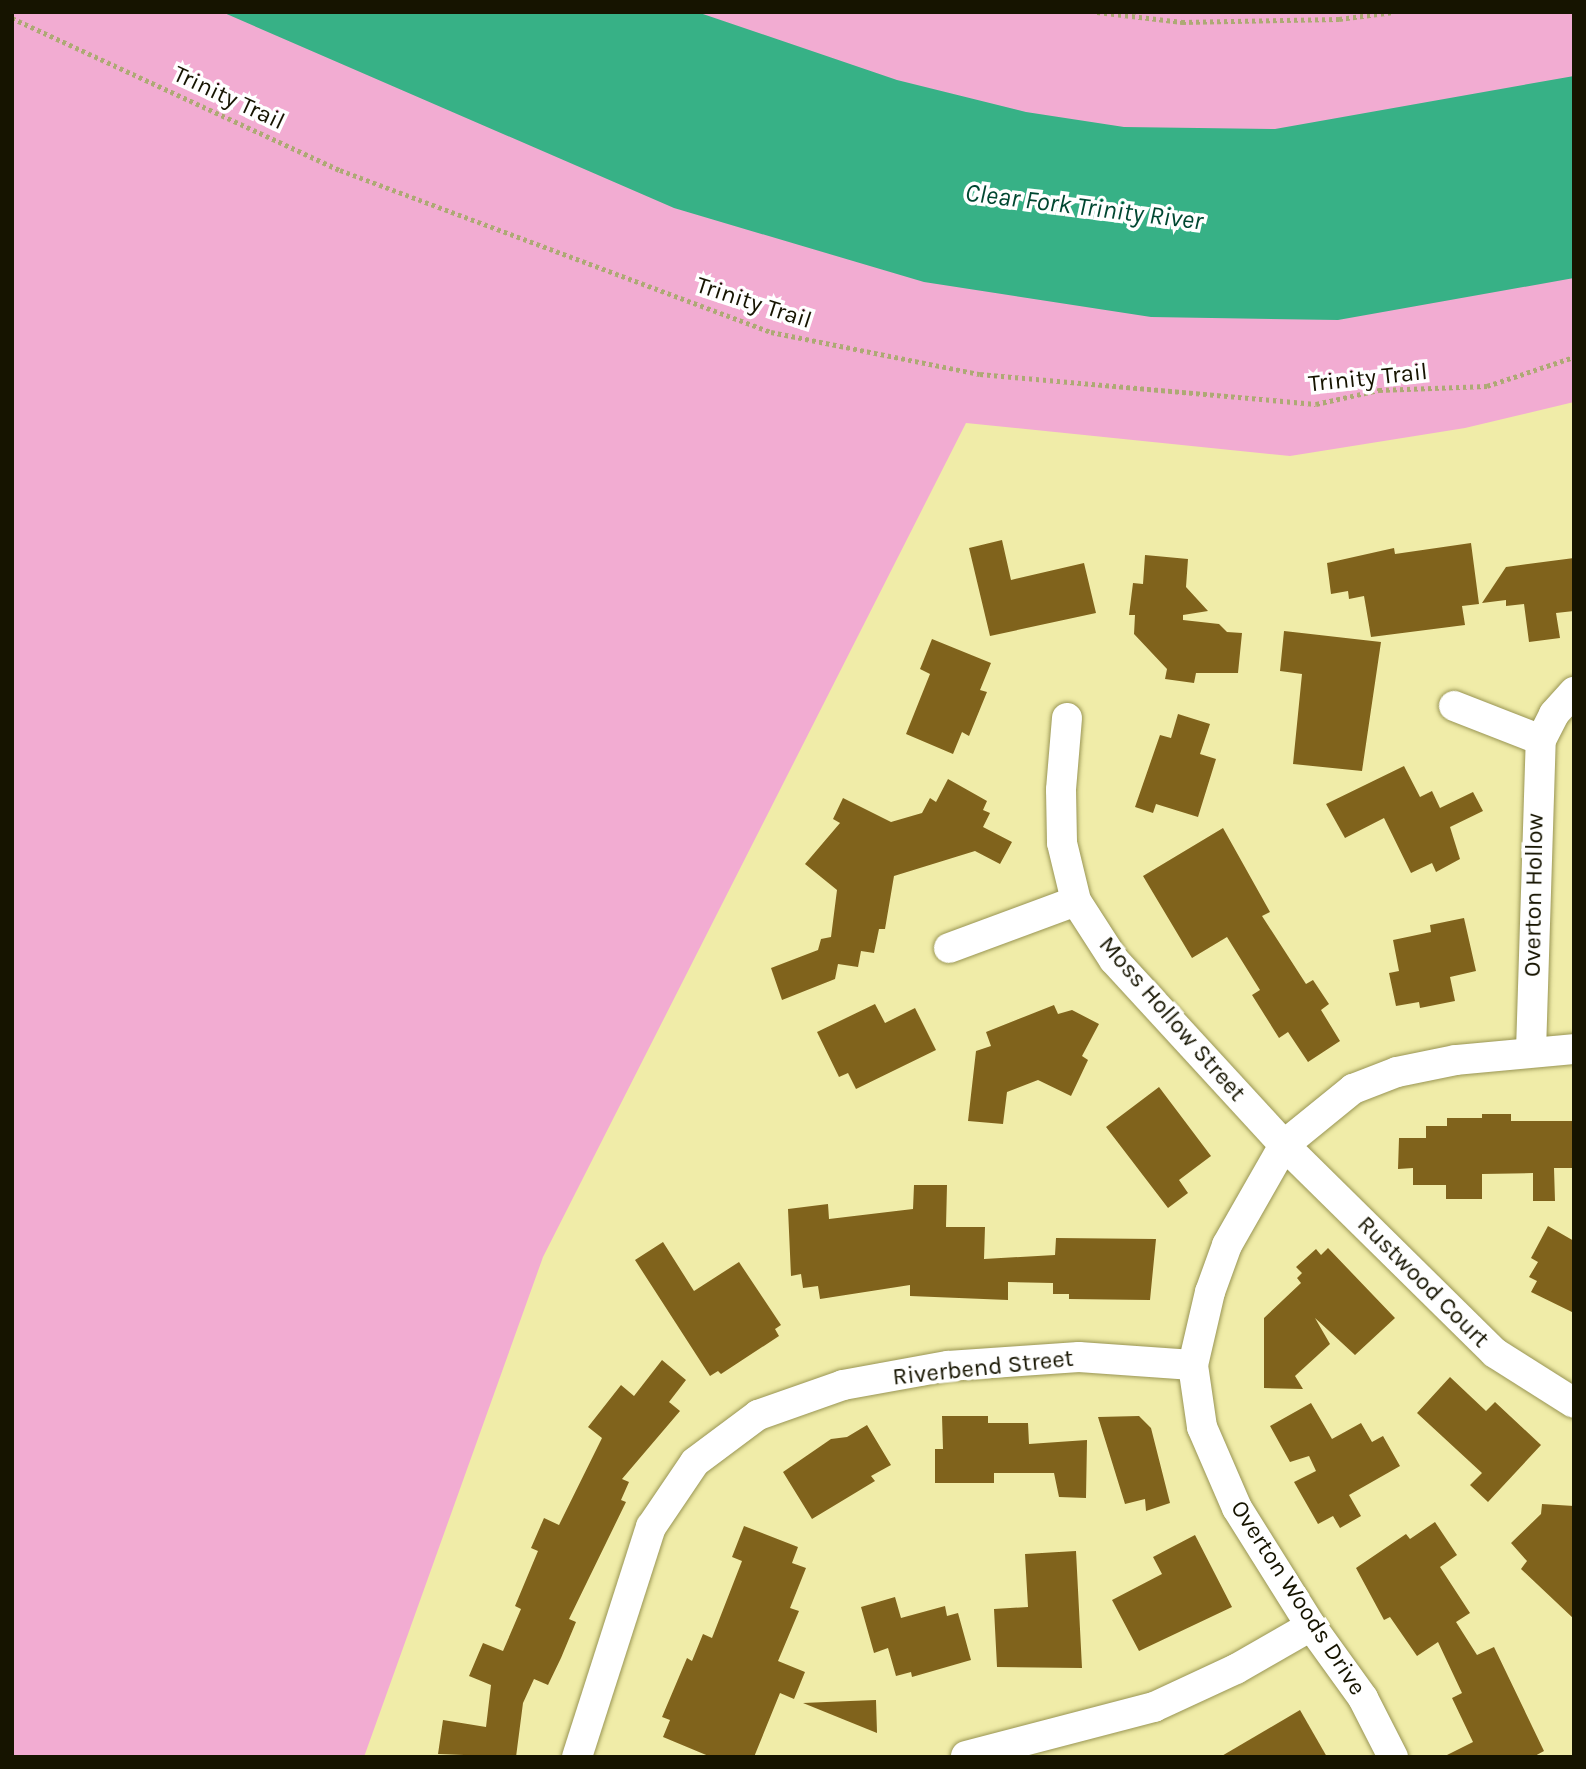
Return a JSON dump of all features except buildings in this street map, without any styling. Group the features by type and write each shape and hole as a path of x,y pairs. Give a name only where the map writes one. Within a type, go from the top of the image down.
{"street":[{"name":"Overton Hollow","path":"1531,1051 1541,740 1554,714 1574,692"},
{"path":"1454,706 1541,740"},
{"name":"Moss Hollow Street","path":"1067,718 1060,790 1062,843 1076,901 1114,960 1284,1145"},
{"path":"949,948 1076,901"},
{"name":"Overton Woods Drive","path":"1393,1757 1363,1698 1311,1626 1237,1508 1202,1427 1193,1365 1227,1245 1284,1145 1353,1089 1397,1072 1531,1051 1574,1049"},
{"name":"Rustwood Court","path":"1284,1145 1495,1353 1574,1404"},
{"name":"Riverbend Street","path":"578,1757 651,1527 695,1462 758,1415 843,1385 948,1366 1079,1357 1193,1365"},
{"path":"966,1756 1154,1707 1236,1669 1311,1626"}],"path":[{"path":"1097,12 1182,22 1339,19 1394,12"},
{"name":"Trinity Trail","path":"12,18 341,170 771,332 980,374 1316,404 1380,390 1487,386 1574,358"}],"shaded area":[{"path":"12,12 1574,12 1574,402 1465,428 1290,456 966,423 543,1257 364,1757 12,1757"}],"water":[{"name":"Clear Fork Trinity River","path":"222,12 697,12 897,80 1026,112 1124,127 1275,129 1574,76 1574,278 1338,320 1151,317 924,282 674,208"}]}
